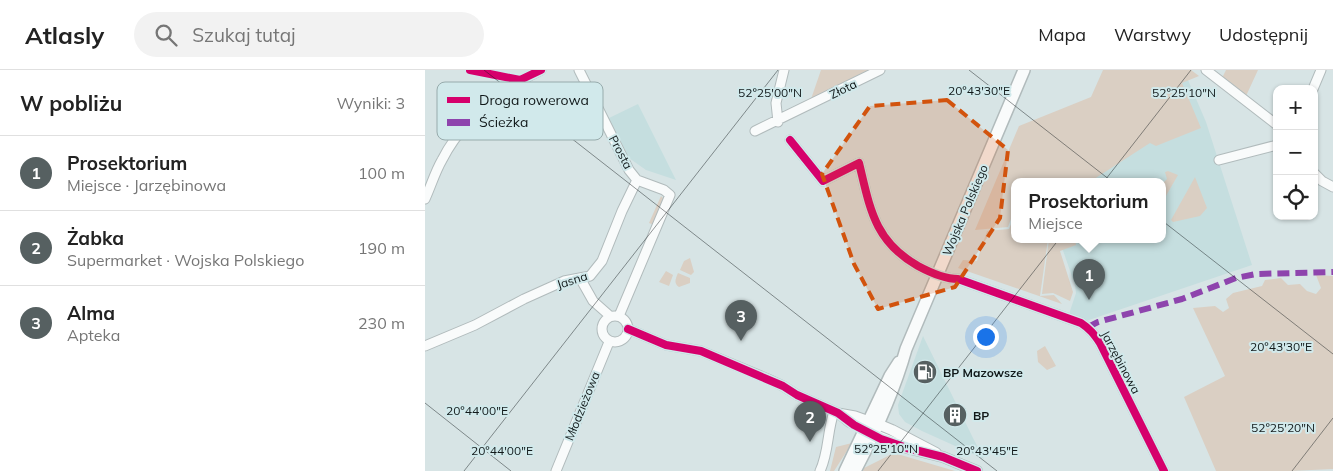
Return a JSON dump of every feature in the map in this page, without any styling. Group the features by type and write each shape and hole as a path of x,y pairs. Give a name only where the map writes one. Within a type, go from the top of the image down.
{"main road":[{"name":"Wojska Polskiego","path":"845,471 898,380 906,349 1024,70"},
{"name":"Wojska Polskiego","path":"855,471 871,428"}],"street":[{"path":"517,82 541,70"},
{"name":"Prosta","path":"579,70 585,82"},
{"path":"778,122 776,103 783,70"},
{"name":"Złota","path":"755,131 778,122 880,70"},
{"path":"1206,70 1273,122"},
{"path":"1315,85 1321,70"},
{"name":"Prosta","path":"603,118 629,170 637,180"},
{"path":"425,199 442,159 455,140"},
{"name":"Jarzębinowa","path":"791,140 823,181 859,162 871,214 885,239 903,258 948,279 958,279 1088,327 1100,343 1163,471"},
{"path":"1219,160 1273,146"},
{"path":"1316,175 1333,187"},
{"path":"580,278 593,301 615,316 627,324 628,330 619,342 609,342 604,338 601,332 601,325 605,320 615,316 670,196 664,190 637,180"},
{"name":"Jasna","path":"425,346 475,325 524,299 564,281 590,276 602,261 637,180"},
{"path":"628,330 666,344 701,351 783,386 797,395 836,412 855,416 871,428 907,448 943,457 977,471"},
{"name":"Młodzieżowa","path":"556,471 609,342"},
{"path":"820,471 827,452 830,423 836,412"}],"highlighted area":[{"path":"947,100 1008,150 1000,218 955,287 878,309 854,264 822,174 870,106"}],"shaded area":[{"path":"821,70 873,70 811,99"},
{"path":"1103,70 1191,70 1199,76 1182,83 1201,128 1156,146 1150,143 1096,178 1011,178 1011,219 1008,227 975,230 1019,126 1091,97"},
{"path":"1226,70 1258,70 1246,96 1222,78"},
{"path":"1185,73 1206,122 1252,265 1086,321 1067,320 1076,293 1060,243 1166,243 1166,178 1043,178"},
{"path":"638,104 676,180 646,170 629,158 609,118"},
{"path":"1168,171 1178,175 1166,196 1167,179 1165,172"},
{"path":"1195,177 1207,208 1200,216 1173,222 1171,220"},
{"path":"661,196 663,201 654,225 649,223"},
{"path":"1011,224 1011,243 1047,243 1040,296 1054,295 1062,304 958,268 963,260 977,261 987,231 1009,229"},
{"path":"1048,243 1076,243 1076,245 1060,251 1073,292 1070,301 1053,293 1042,294"},
{"path":"690,258 694,272 691,275 680,270 684,261"},
{"path":"666,271 673,275 669,286 659,282"},
{"path":"678,273 690,278 690,283 679,287 676,282"},
{"path":"1316,275 1333,276 1333,469 1216,471 1184,397 1225,376 1193,308 1215,306 1223,312 1229,308 1226,299 1233,293 1262,286 1265,280 1281,278 1288,285 1300,284 1307,291 1316,294 1321,288"},
{"name":"BP Mazowsze","path":"923,336 984,459 905,422 899,414 898,405"},
{"path":"1045,346 1056,366 1047,370 1038,362 1037,351"},
{"path":"852,443 834,471 830,471 836,447"},
{"path":"894,453 955,471 863,471 864,468"}],"marked path":[{"path":"1088,327 1098,322 1182,299 1236,278 1256,274 1333,272"}],"cycle path":[{"path":"470,70 520,80 541,70"},
{"path":"790,140 823,181 859,163 876,222 892,246 918,266 938,275 958,279 1081,323 1087,327 1100,343 1164,471"},
{"path":"628,329 666,345 701,351 783,386 797,395 838,413 854,425 881,439 943,457 977,471"}],"place":[{"name":"Prosektorium","path":"1089,300"},
{"name":"Alma","path":"741,341"},
{"name":"BP Mazowsze","path":"925,372"},
{"name":"BP","path":"955,415"},
{"name":"Żabka","path":"810,442"}]}
